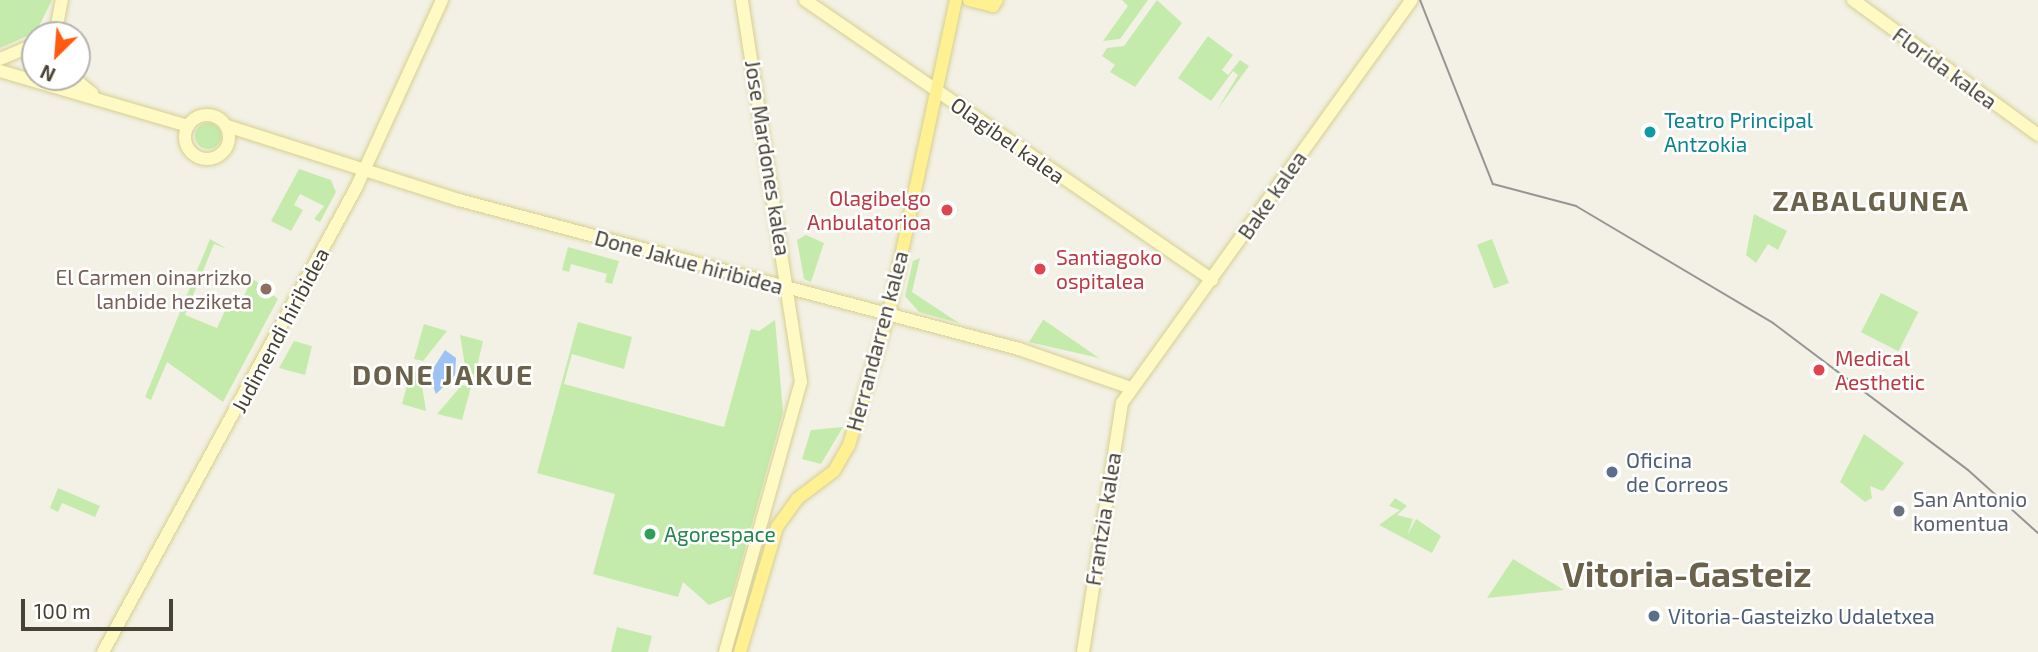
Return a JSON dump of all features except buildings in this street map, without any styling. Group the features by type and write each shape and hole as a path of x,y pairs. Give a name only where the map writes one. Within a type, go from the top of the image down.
{"main road":[{"path":"56,21 62,0"},
{"name":"Judimendi hiribidea","path":"103,652 200,480 362,172 442,0"},
{"name":"Jose Mardones kalea","path":"725,652 802,382 743,0"},
{"name":"Olagibel kalea","path":"805,0 1212,280"},
{"name":"Herrandarren kalea","path":"740,652 777,527 845,454 889,312 934,89 956,0"},
{"path":"969,0 993,6 997,0"},
{"name":"Bake kalea","path":"1131,388 1212,280 1412,0"},
{"name":"Florida kalea","path":"1853,0 2038,135"},
{"path":"0,59 21,50"},
{"path":"0,71 98,97 188,126 210,115 227,126 229,143"},
{"path":"90,91 98,97"},
{"path":"188,126 188,147 202,158 220,155 229,143 246,136"},
{"name":"Done Jakue hiribidea","path":"227,126 246,136 362,172 788,288 889,312 1098,372 1131,388"},
{"name":"Frantzia kalea","path":"1083,652 1120,409 1131,388"}],"green space":[{"path":"0,0 52,0 42,21 21,21 21,39 0,48"},
{"path":"1122,0 1148,0 1120,39 1103,41 1128,6"},
{"path":"1157,0 1182,23 1135,87 1110,72 1115,65 1102,56 1107,48 1124,46"},
{"path":"1208,36 1233,55 1222,70 1228,75 1240,60 1249,66 1217,110 1238,75 1233,71 1211,101 1178,78"},
{"path":"208,123 217,127 221,136 217,145 208,149 199,145 195,136 199,127"},
{"path":"299,169 331,180 336,192 320,222 314,219 324,206 300,194 294,205 303,210 291,231 271,221"},
{"path":"1754,214 1787,231 1778,250 1768,244 1756,263 1746,255"},
{"path":"806,235 824,243 811,282 804,279 797,240"},
{"path":"210,239 227,249 214,244 185,315 217,328 227,306 238,310 252,278 278,299 223,402 167,362 151,400 145,397"},
{"path":"1492,239 1509,283 1494,289 1477,245"},
{"path":"568,247 619,261 612,284 605,282 607,274 571,264 569,272 562,270"},
{"path":"920,258 912,292 959,323 919,312 905,296 913,261"},
{"path":"1881,293 1918,312 1898,351 1861,332"},
{"path":"775,320 783,412 732,596 709,605 683,582 678,597 593,574 615,494 537,473 578,322 632,337 624,369 572,354 564,384 724,427 751,329 759,331"},
{"path":"1044,320 1099,358 1029,342"},
{"path":"424,324 447,331 423,361 414,359"},
{"path":"460,335 483,341 475,375 466,372"},
{"path":"294,341 312,346 305,375 279,368"},
{"path":"411,371 420,373 426,411 402,404"},
{"path":"462,385 471,387 462,420 437,414"},
{"path":"843,427 821,464 802,459 811,430"},
{"path":"1864,434 1904,463 1883,491 1870,486 1872,498 1865,502 1840,482"},
{"path":"58,488 100,506 95,517 62,503 58,512 50,508"},
{"path":"1395,498 1407,506 1397,515 1413,519 1407,536 1416,519 1441,536 1432,553 1379,525 1400,510 1389,506"},
{"path":"1513,559 1564,590 1487,598"},
{"path":"617,627 652,636 648,652 611,652"}],"water":[{"path":"445,350 456,358 455,375 436,394 429,375"}],"tram line":[{"path":"1420,0 1493,184 1576,206 1773,323 1968,470 2038,533"}],"place":[{"name":"Teatro Principal Antzokia","path":"1650,132"},
{"name":"Olagibelgo Anbulatorioa","path":"947,210"},
{"name":"Santiagoko ospitalea","path":"1040,269"},
{"name":"El Carmen oinarrizko lanbide heziketa","path":"266,289"},
{"name":"Medical Aesthetic","path":"1819,370"},
{"name":"Oficina de Correos","path":"1612,472"},
{"name":"San Antonio komentua","path":"1899,511"},
{"name":"Agorespace","path":"650,534"},
{"name":"Vitoria-Gasteizko Udaletxea","path":"1654,616"}],"district":[{"name":"ZABALGUNEA","path":"1871,200"},
{"name":"DONE JAKUE","path":"443,374"},
{"name":"Vitoria-Gasteiz","path":"1687,573"}]}
